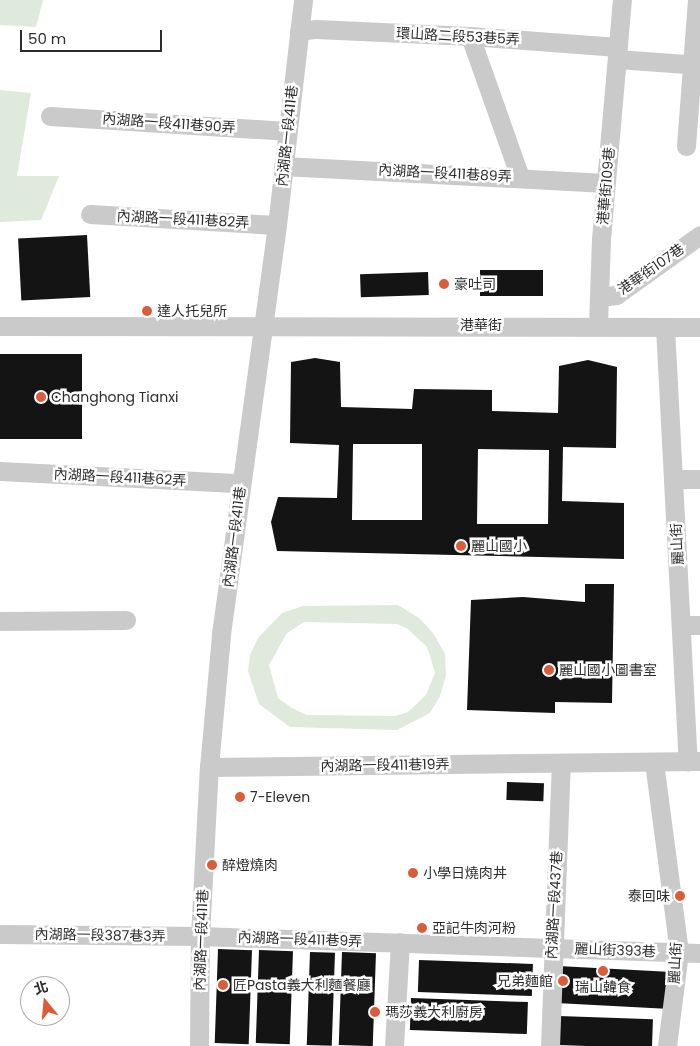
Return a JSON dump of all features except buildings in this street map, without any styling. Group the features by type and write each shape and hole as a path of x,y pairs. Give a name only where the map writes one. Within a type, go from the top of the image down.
{"street":[{"name":"內湖路一段411巷","path":"199,1046 200,936 209,767 221,634 240,483 277,225 303,0"},
{"name":"港華街109巷","path":"598,325 606,182 622,0"},
{"path":"686,146 696,64 696,0"},
{"name":"環山路二段53巷5弄","path":"299,31 316,28 470,36 696,64"},
{"path":"470,36 520,177"},
{"name":"內湖路一段411巷90弄","path":"50,116 287,131"},
{"name":"內湖路一段411巷89弄","path":"283,166 606,182"},
{"name":"內湖路一段411巷82弄","path":"90,214 277,225"},
{"name":"港華街107巷","path":"600,297 616,295 700,235"},
{"name":"港華街","path":"0,326 598,325 700,327"},
{"name":"麗山街","path":"665,326 681,625 694,761"},
{"name":"內湖路一段411巷62弄","path":"0,471 240,483"},
{"path":"673,479 700,479"},
{"path":"0,621 126,620"},
{"path":"681,625 700,625"},
{"name":"內湖路一段411巷19弄","path":"209,767 694,761"},
{"name":"麗山街","path":"654,762 679,952 667,1046"},
{"name":"內湖路一段437巷","path":"550,1046 552,948 561,764"},
{"name":"內湖路一段387巷3弄","path":"0,934 200,936"},
{"name":"內湖路一段411巷9弄","path":"200,936 552,948"},
{"path":"394,1046 400,942"},
{"name":"麗山街393巷","path":"552,948 700,953"}],"green space":[{"path":"0,0 43,0 36,27 0,25"},
{"path":"0,90 31,93 17,176 59,176 41,220 0,222"},
{"path":"398,605 419,618 433,633 445,654 446,675 440,696 430,713 397,730 290,727 259,704 248,671 250,655 258,638 282,613 303,606","holes":["304,622 397,624 408,629 427,647 435,673 426,695 408,712 395,716 307,715 292,708 278,698 269,665 287,633"]}],"place":[{"name":"豪吐司","path":"444,284"},
{"name":"達人托兒所","path":"147,311"},
{"name":"Changhong Tianxi","path":"41,397"},
{"name":"麗山國小","path":"461,546"},
{"name":"麗山國小圖書室","path":"549,670"},
{"name":"7-Eleven","path":"240,797"},
{"name":"醉燈燒肉","path":"212,865"},
{"name":"小學日燒肉丼","path":"413,873"},
{"name":"泰回味","path":"680,896"},
{"name":"亞記牛肉河粉","path":"422,928"},
{"name":"瑞山韓食","path":"603,971"},
{"name":"兄弟麵館","path":"563,981"},
{"name":"匠Pasta義大利麵餐廳","path":"223,985"},
{"name":"瑪莎義大利廚房","path":"375,1012"}]}
